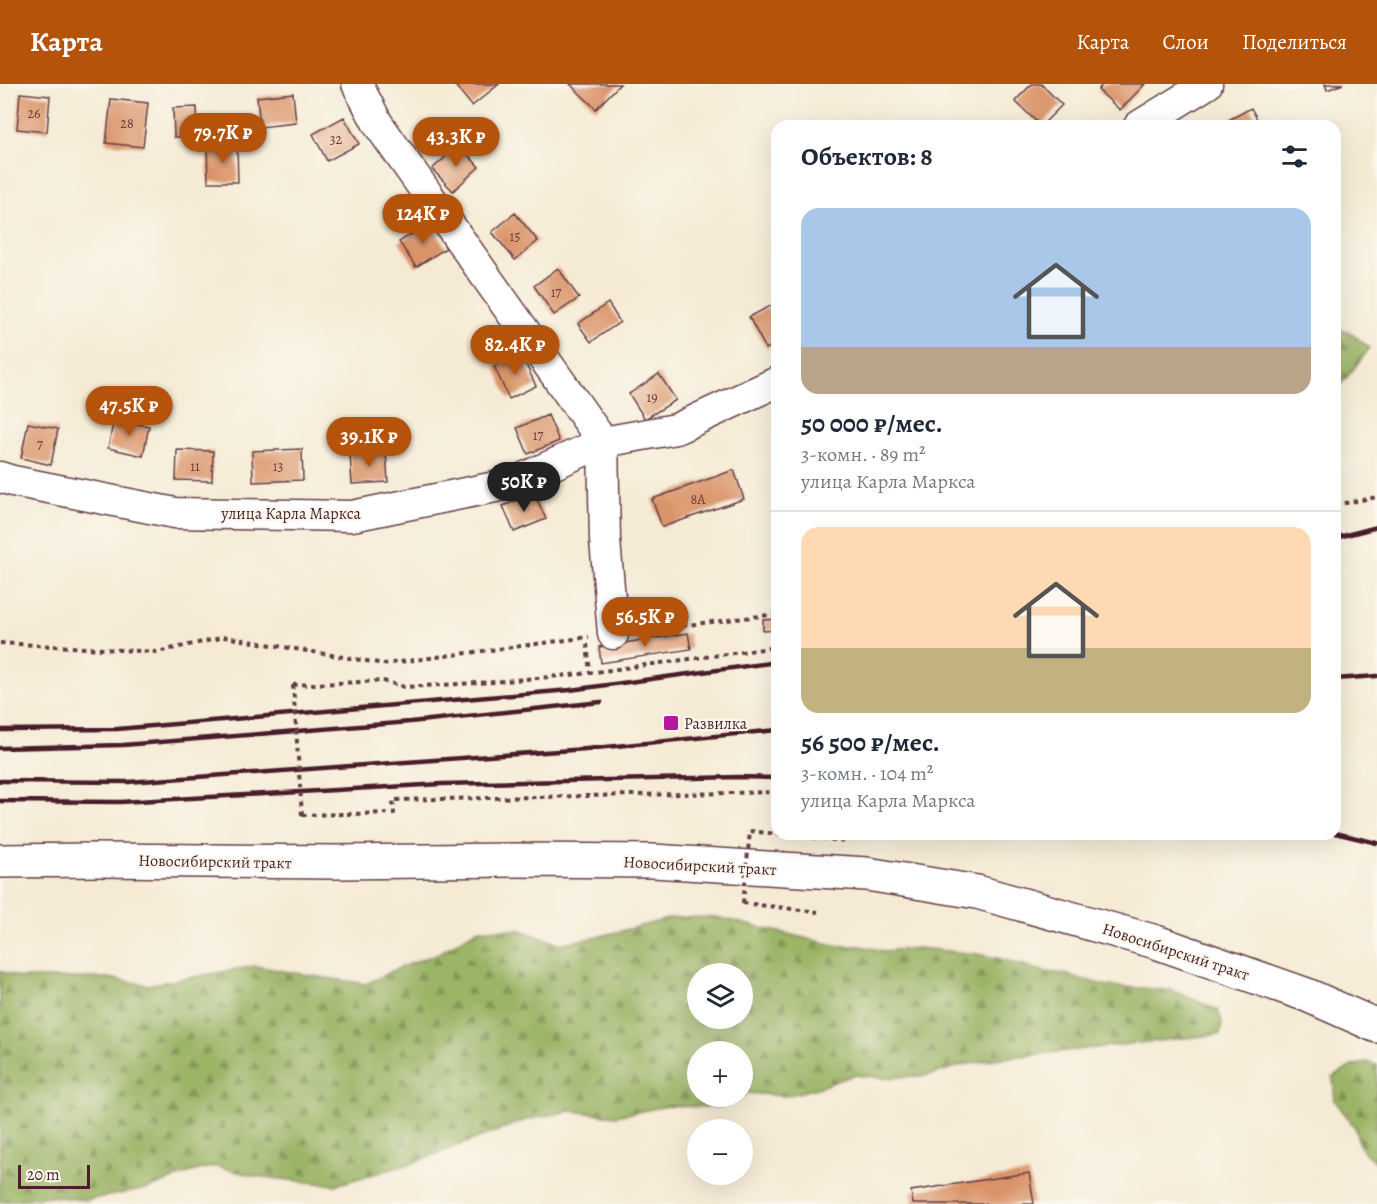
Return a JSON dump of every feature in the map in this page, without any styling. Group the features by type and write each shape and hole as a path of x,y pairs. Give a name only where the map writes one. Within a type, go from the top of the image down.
{"main road":[{"name":"Новосибирский тракт","path":"0,861 653,861 867,874 976,892 1156,942 1307,995 1377,1026"}],"street":[{"path":"357,84 378,124 603,442 605,540 599,635"},
{"path":"1149,120 1207,84"},
{"name":"улица Карла Маркса","path":"0,477 175,513 352,516 510,484 603,442 676,429 771,385"}],"path":[{"path":"1341,504 1377,496"},
{"path":"0,643 157,652 225,637 384,664 771,615"},
{"path":"590,673 599,635"},
{"path":"771,648 590,673 493,682 404,687 384,681 294,686 302,815 394,813 393,800 771,792"},
{"path":"771,833 750,831 743,903 818,912"}],"green space":[{"path":"1341,330 1348,331 1370,348 1341,384"},
{"path":"716,917 838,946 861,946 884,951 918,948 977,954 1107,986 1171,990 1218,1010 1222,1022 1220,1034 994,1059 930,1075 885,1078 854,1075 785,1096 753,1093 753,1041 687,1041 687,1106 668,1106 615,1116 569,1111 526,1120 413,1163 335,1185 254,1176 215,1166 191,1172 147,1189 85,1200 49,1196 0,1202 0,971 21,978 107,978 148,985 255,966 366,984 399,968 439,953 479,929 521,930 559,944 672,918"},
{"path":"1366,1062 1377,1065 1377,1163 1365,1153 1359,1144 1355,1127 1335,1101 1333,1078 1350,1067"}],"building":[{"path":"454,84 499,84 472,106"},
{"path":"570,84 620,84 596,109"},
{"path":"1032,84 1041,84 1062,105 1047,120 1035,120 1015,101"},
{"path":"1103,84 1145,84 1120,110 1098,90"},
{"path":"1325,84 1343,84 1327,90"},
{"path":"20,93 50,96 47,132 17,129"},
{"path":"293,93 296,123 260,127 257,97"},
{"path":"111,99 148,103 143,147 106,143"},
{"path":"197,107 198,137 174,137 173,108"},
{"path":"1251,108 1258,120 1229,120"},
{"path":"344,117 359,144 327,161 313,134"},
{"path":"237,145 238,182 208,182 207,147"},
{"path":"459,145 479,167 453,191 432,169"},
{"path":"515,213 538,241 515,260 492,232"},
{"path":"430,222 446,248 416,267 399,242"},
{"path":"558,268 579,298 554,315 534,286"},
{"path":"608,303 620,322 591,342 578,324"},
{"path":"771,306 771,346 766,349 749,317"},
{"path":"521,354 536,386 509,399 494,366"},
{"path":"659,374 676,400 645,419 629,394"},
{"path":"548,415 559,441 528,454 517,428"},
{"path":"114,419 149,426 143,456 108,448"},
{"path":"28,423 58,429 51,465 21,458"},
{"path":"302,449 303,480 253,482 252,451"},
{"path":"177,450 213,451 212,481 176,480"},
{"path":"386,452 388,482 352,484 350,454"},
{"path":"734,470 744,499 662,527 652,499"},
{"path":"534,493 546,519 514,532 503,506"},
{"path":"771,619 771,630 763,631 763,620"},
{"path":"688,633 691,649 601,663 599,647"},
{"path":"1029,1173 1034,1204 913,1204 911,1191"}],"railway":[{"path":"1341,536 1377,527"},
{"path":"0,730 117,729 570,690 771,663"},
{"path":"1341,679 1377,676"},
{"path":"0,748 123,745 410,722 601,702"},
{"path":"0,781 128,782 586,749 771,731"},
{"path":"0,801 120,802 442,784 771,778"},
{"path":"1341,834 1377,843"}],"place":[{"name":"Развилка","path":"671,723"}]}
